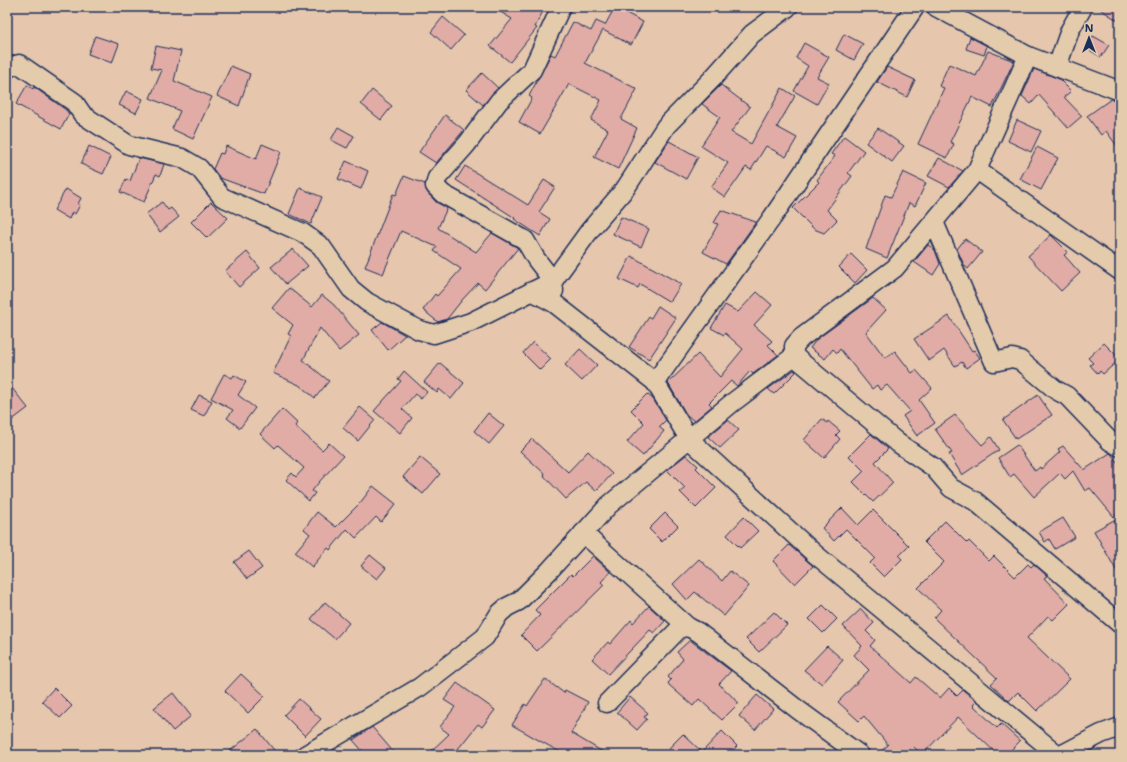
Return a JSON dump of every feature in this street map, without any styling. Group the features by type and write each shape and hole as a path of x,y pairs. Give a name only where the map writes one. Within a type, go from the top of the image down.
{"street":[{"path":"554,304 553,281 536,259 525,240 443,194 435,186 437,178 486,120 499,101 532,70 561,7"},
{"path":"7,68 19,64 74,102 83,115 129,146 182,158 199,168 222,197 303,233 321,246 351,289 367,302 419,330 434,334 472,322 553,281 590,230 625,189 666,126 712,79 752,34 788,7"},
{"path":"655,382 772,218 915,7"},
{"path":"936,7 1028,56 1120,91"},
{"path":"1057,67 1070,30 1083,7"},
{"path":"794,356 794,346 801,338 895,268 977,170 1028,56"},
{"path":"977,170 1120,270"},
{"path":"934,222 994,362 1012,358 1020,360 1056,390 1067,396 1110,441 1120,447"},
{"path":"532,291 554,304 655,382 689,440 815,554 1058,755"},
{"path":"305,755 420,687 485,638 500,614 507,607 519,600 549,571 609,504 689,440 732,403 794,356"},
{"path":"794,356 898,443 933,467 951,488 975,501 1120,624"},
{"path":"584,533 688,627 698,632 796,709 860,755"},
{"path":"607,703 680,628 688,627"},
{"path":"1061,755 1101,734 1120,727"}],"building":[{"path":"492,7 545,7 535,27 537,28 510,62 490,46 512,19"},
{"path":"615,7 643,22 631,45 603,30 585,63 637,89 621,119 637,128 618,169 594,157 608,130 591,120 601,100 569,84 540,134 519,122 532,98 529,96 551,54 555,56 573,22 591,31 596,21 605,25"},
{"path":"1097,7 1120,7 1120,22"},
{"path":"443,17 464,35 451,50 431,32"},
{"path":"844,34 863,44 854,60 836,50"},
{"path":"95,36 119,44 112,63 88,54"},
{"path":"1093,36 1109,45 1101,57 1086,48"},
{"path":"970,37 987,46 984,55 966,49"},
{"path":"804,43 829,57 817,77 829,83 817,104 794,91 808,66 796,58"},
{"path":"156,46 181,51 174,81 212,97 193,139 172,129 180,111 150,98 162,70 151,68"},
{"path":"988,51 1014,61 992,107 972,97 950,142 954,144 947,158 918,144 944,88 939,86 949,64 976,76"},
{"path":"231,66 250,74 239,106 217,96"},
{"path":"887,67 915,80 907,97 877,82"},
{"path":"1034,69 1059,79 1071,91 1064,97 1082,116 1068,128 1039,95 1031,104 1022,96"},
{"path":"482,73 498,88 483,105 466,90"},
{"path":"27,85 33,89 34,87 66,110 69,114 61,129 16,104"},
{"path":"721,85 750,107 731,132 751,144 782,88 795,96 777,127 797,138 786,157 766,146 751,170 746,167 725,197 711,187 728,163 701,146 720,117 702,104"},
{"path":"372,90 392,106 381,120 361,104"},
{"path":"126,91 143,99 136,113 119,105"},
{"path":"1111,99 1115,100 1120,107 1120,150 1106,131 1101,135 1087,116"},
{"path":"445,115 464,130 436,163 419,152"},
{"path":"1017,120 1041,131 1031,152 1008,141"},
{"path":"338,127 354,136 347,148 331,140"},
{"path":"878,128 904,146 892,162 866,143"},
{"path":"844,136 864,151 848,173 852,176 827,210 837,220 824,233 814,229 793,208 819,182 817,180 835,156 831,154"},
{"path":"669,141 698,157 686,179 655,162"},
{"path":"262,144 281,152 264,194 220,178 213,169 220,153 223,154 226,146 256,159"},
{"path":"89,146 111,157 103,174 81,164"},
{"path":"1037,147 1058,158 1041,190 1020,179"},
{"path":"139,158 164,164 160,176 156,174 144,202 120,192 126,179 130,181"},
{"path":"939,158 963,171 949,187 928,176"},
{"path":"346,161 368,171 361,189 338,179"},
{"path":"465,166 528,205 544,180 555,187 539,212 550,219 540,236 456,180"},
{"path":"903,172 926,183 915,206 909,203 887,258 866,249 885,195 891,197"},
{"path":"404,176 425,184 428,193 436,202 447,208 438,228 476,252 492,233 518,248 485,289 478,283 447,319 438,322 423,310 435,294 437,296 461,269 434,251 437,247 401,231 383,274 365,267 393,194 396,195"},
{"path":"300,188 322,197 311,224 289,214"},
{"path":"66,189 81,198 78,204 80,205 75,214 72,212 69,219 54,210"},
{"path":"162,202 168,210 171,208 179,217 160,232 146,214"},
{"path":"211,202 228,218 207,238 191,222"},
{"path":"721,210 756,222 726,264 703,252 718,224 714,223"},
{"path":"621,217 649,229 641,247 613,234"},
{"path":"1051,235 1068,252 1064,255 1080,273 1061,291 1028,256"},
{"path":"965,239 982,252 968,269 964,265 957,249"},
{"path":"928,245 935,250 940,264 933,275 914,262"},
{"path":"293,249 308,266 286,284 271,267"},
{"path":"247,252 260,268 239,287 225,271"},
{"path":"851,254 867,270 855,283 839,267"},
{"path":"631,256 681,284 670,302 640,284 638,288 619,279"},
{"path":"289,288 312,307 322,295 334,305 359,335 339,351 320,328 303,360 329,381 315,398 299,385 273,373 291,336 288,334 293,325 272,308"},
{"path":"757,292 772,305 754,325 772,341 768,345 778,355 753,374 750,371 737,386 731,381 709,403 712,406 694,421 686,414 668,383 698,354 720,377 743,349 725,333 724,335 711,328 725,305 738,312"},
{"path":"873,298 886,310 866,332 885,358 895,351 912,373 916,370 932,388 919,400 935,423 917,436 903,416 910,411 887,385 880,390 877,385 872,389 840,349 837,353 833,349 825,359 810,348 817,339"},
{"path":"658,306 676,318 649,359 629,347 649,317 651,318"},
{"path":"949,316 972,351 974,350 980,358 966,368 962,362 955,366 944,350 929,361 914,339"},
{"path":"382,322 405,335 388,350 372,330"},
{"path":"533,342 551,359 540,370 523,353"},
{"path":"1104,343 1120,359 1103,374 1100,371 1098,374 1090,365 1093,363 1088,358"},
{"path":"580,349 597,365 582,381 565,365"},
{"path":"440,363 464,383 451,399 439,389 437,393 424,382"},
{"path":"794,370 796,372 774,394 768,389"},
{"path":"404,371 427,392 421,399 415,394 402,409 412,418 400,433 374,411 401,381 398,379"},
{"path":"224,374 232,378 234,375 246,382 238,395 255,408 240,428 227,418 233,410 211,398"},
{"path":"7,382 28,408 7,424"},
{"path":"647,394 653,399 666,420 659,427 664,431 643,456 627,442 644,423 631,410"},
{"path":"199,395 212,401 204,416 191,410"},
{"path":"1038,395 1052,415 1016,439 1003,420"},
{"path":"360,407 375,420 358,441 343,428"},
{"path":"282,409 297,423 295,426 322,450 329,443 343,456 312,491 315,493 309,501 286,480 292,473 296,477 304,468 278,445 275,448 260,434"},
{"path":"488,413 504,426 489,444 474,431"},
{"path":"955,415 982,445 991,437 999,450 962,475 949,454 952,453 935,429"},
{"path":"822,419 827,423 828,421 840,431 836,435 840,439 824,458 804,440"},
{"path":"728,420 739,430 720,448 708,437"},
{"path":"871,434 888,449 875,462 893,483 873,502 853,482 864,471 849,456"},
{"path":"532,439 568,472 588,451 612,474 596,491 586,482 566,499 544,476 545,474 520,451"},
{"path":"1017,445 1035,471 1040,467 1041,469 1060,452 1058,449 1063,446 1084,470 1110,453 1120,466 1120,512 1114,517 1090,488 1085,491 1073,471 1065,479 1060,473 1034,497 1014,474 1010,477 998,458"},
{"path":"686,455 698,466 696,468 716,488 696,508 680,492 685,488 667,470"},
{"path":"420,457 440,474 423,494 403,477"},
{"path":"373,486 396,504 381,522 376,517 356,538 347,529 330,550 328,548 312,567 295,552 310,534 304,529 317,512 336,527 360,503"},
{"path":"842,508 858,525 873,510 909,546 899,556 902,559 884,577 870,563 875,558 846,529 834,541 822,528"},
{"path":"665,513 678,526 662,542 649,529"},
{"path":"744,517 758,531 740,548 727,535"},
{"path":"1063,518 1075,537 1055,549 1049,539 1045,542 1039,532"},
{"path":"1114,520 1120,531 1120,577 1094,531"},
{"path":"945,521 967,543 969,541 989,561 994,556 1015,577 1028,564 1031,567 1034,564 1047,576 1044,578 1069,604 1053,620 1048,616 1027,638 1070,679 1037,711 1018,692 1009,701 991,684 997,678 934,618 941,610 918,588 944,562 924,542"},
{"path":"789,545 813,566 795,584 773,561"},
{"path":"249,551 262,568 247,579 234,562"},
{"path":"370,555 386,568 377,579 361,566"},
{"path":"593,556 610,572 601,582 604,585 537,651 521,635 540,615 535,610 571,574 573,576"},
{"path":"699,559 722,581 730,571 749,586 724,616 695,592 687,600 673,584"},
{"path":"325,602 349,623 335,639 311,619"},
{"path":"823,605 837,619 823,633 809,619"},
{"path":"649,606 665,621 654,633 650,630 608,674 592,659 608,642 610,644 631,620 633,623"},
{"path":"861,609 874,623 866,631 875,640 870,646 911,683 916,677 940,698 949,688 957,696 963,690 977,701 973,705 997,728 1001,724 1020,741 1006,755 998,755 958,717 922,755 914,747 906,755 877,755 888,745 864,716 859,721 838,702 869,670 854,655 862,646 843,626"},
{"path":"774,612 787,625 759,652 746,639"},
{"path":"690,640 731,671 719,684 739,703 722,720 699,699 693,706 668,683 671,680 668,677 683,659 677,652"},
{"path":"827,646 843,660 822,684 804,670"},
{"path":"241,674 265,696 248,713 225,691"},
{"path":"545,679 564,693 565,690 588,702 571,733 608,755 565,755 512,725 525,704 527,706"},
{"path":"457,683 495,710 482,727 478,724 458,749 464,755 427,755 449,734 440,727 455,707 444,700"},
{"path":"54,688 72,706 60,718 42,701"},
{"path":"173,693 191,716 173,731 154,708"},
{"path":"757,695 773,709 755,730 739,716"},
{"path":"630,697 648,713 644,717 647,719 637,730 617,712"},
{"path":"299,699 321,719 305,736 284,715"},
{"path":"372,727 396,755 366,755 353,740"},
{"path":"257,729 278,755 225,755"},
{"path":"722,731 737,746 729,755 672,755 667,750 683,734 702,752"}]}
